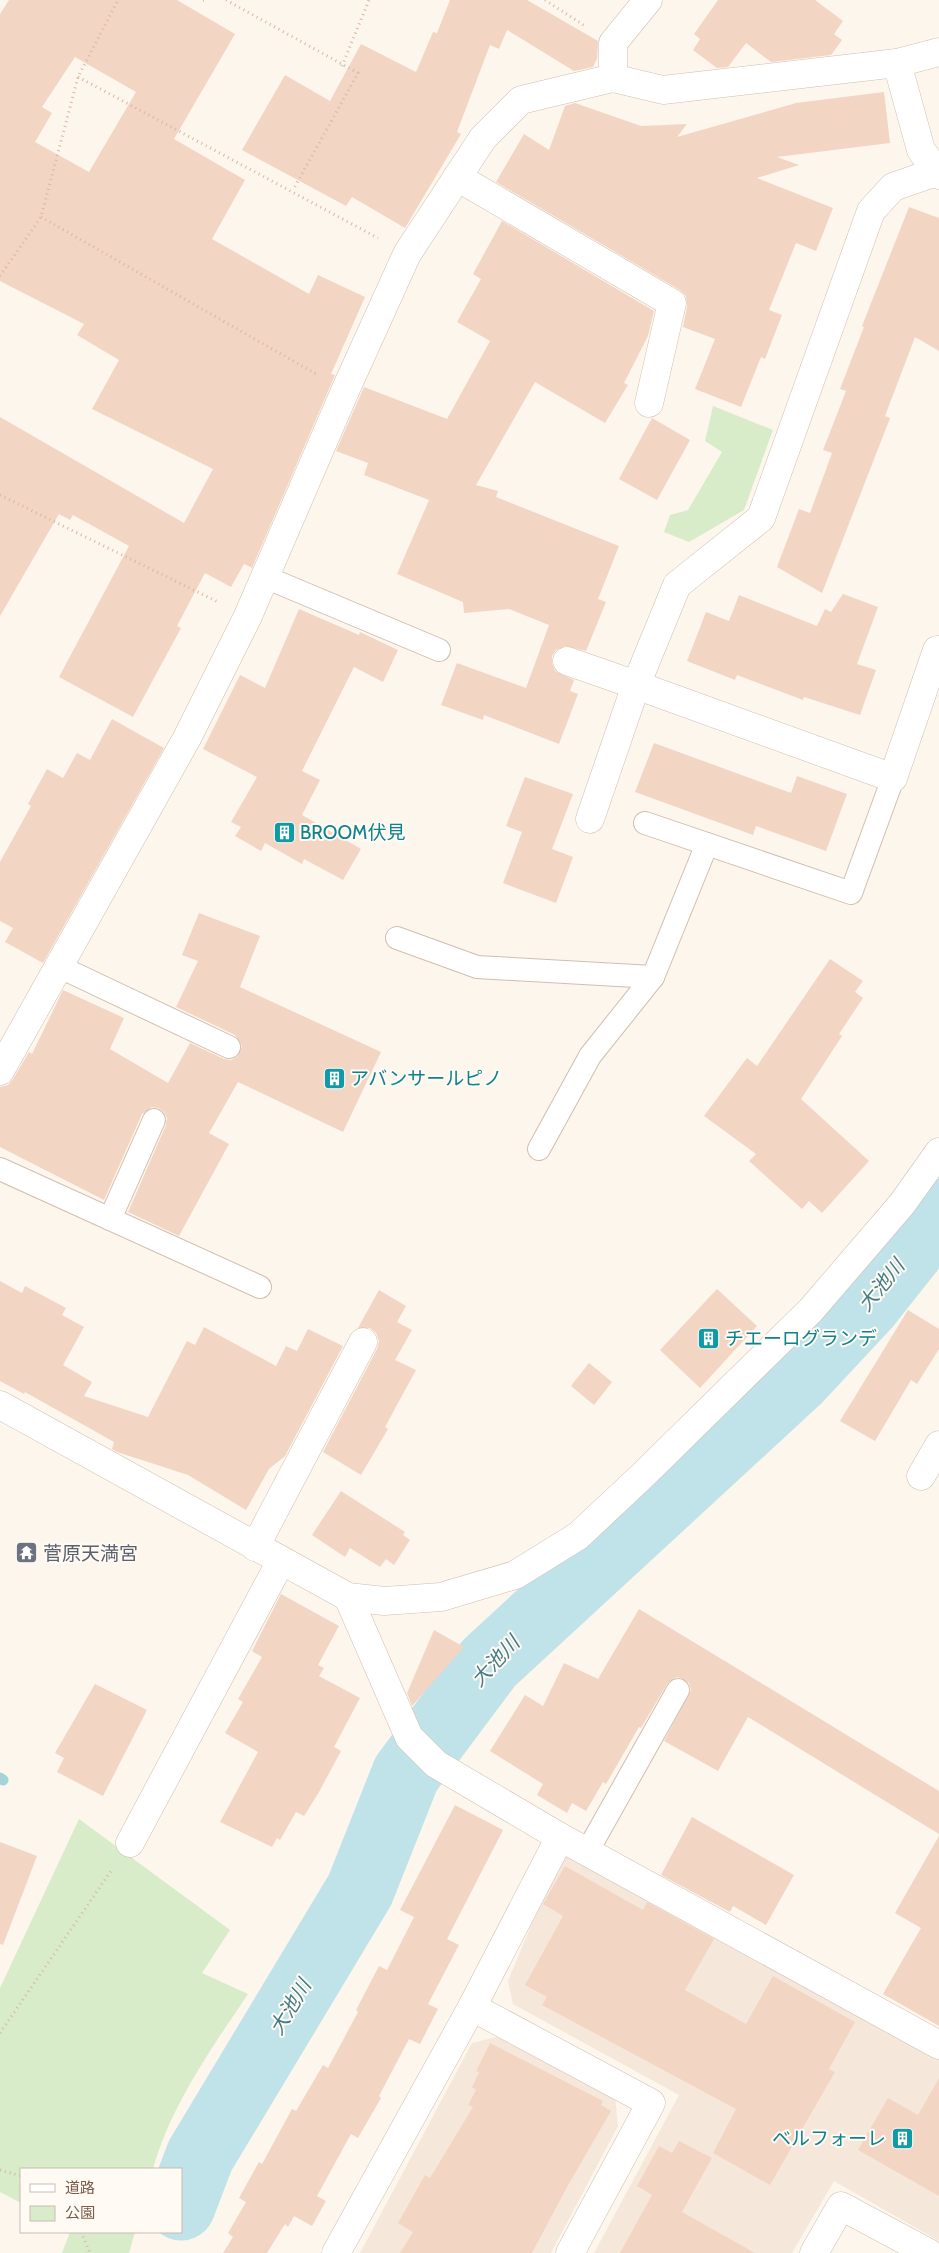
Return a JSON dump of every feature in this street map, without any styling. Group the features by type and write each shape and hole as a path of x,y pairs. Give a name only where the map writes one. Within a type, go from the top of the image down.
{"street":[{"path":"613,78 613,43 648,0"},
{"path":"0,1071 187,738 248,616 345,391 407,254 483,138 521,100 613,78 663,90 897,63 939,52"},
{"path":"590,819 636,685 676,585 761,518 871,211 893,187 938,174 921,150 897,63"},
{"path":"457,177 672,303 649,403"},
{"path":"567,661 893,778 938,650"},
{"path":"0,1405 348,1597 384,1601 441,1597 515,1575 578,1536 811,1310 902,1204 939,1152"},
{"path":"255,1547 363,1342"},
{"path":"921,1476 939,1445"},
{"path":"130,1843 281,1561"},
{"path":"348,1597 409,1738 436,1764 560,1837 939,2045"},
{"path":"336,2253 472,2007 560,1837"},
{"path":"472,2007 650,2103 570,2253"},
{"path":"814,2253 841,2206 929,2253"}],"lane":[{"path":"265,577 439,650"},
{"path":"645,823 851,893 893,778"},
{"path":"539,1150 590,1056 653,977 707,844"},
{"path":"397,938 476,967 653,977"},
{"path":"60,967 229,1047"},
{"path":"110,1219 154,1120"},
{"path":"0,1169 260,1287"},
{"path":"587,1852 678,1690"}],"path":[{"path":"0,276 41,217 78,76 118,0"},
{"path":"226,0 342,66 358,73 293,190"},
{"path":"342,66 369,0"},
{"path":"545,0 613,43"},
{"path":"78,76 293,190 407,254"},
{"path":"41,217 345,391"},
{"path":"0,495 60,526 248,616"},
{"path":"0,2034 130,1843"},
{"path":"0,2170 20,2176"},
{"path":"81,2233 90,2253"}],"shaded area":[{"path":"569,1852 939,2057 939,2241 834,2181 792,2253 594,2253 679,2095 513,2004 508,1981 537,1911"},
{"path":"505,2035 615,2097 618,2126 551,2253 360,2253 472,2043"}],"green space":[{"path":"713,406 773,430 744,510 689,542 664,532 670,515 688,510 722,452 705,441"},
{"path":"79,1819 230,1930 202,1973 248,1994 206,2057 181,2100 170,2122 153,2168 20,2168 20,2202 0,2192 0,1988"},
{"path":"70,2233 135,2233 129,2253 62,2253"}],"building":[{"path":"9,0 177,0 235,34 174,139 245,180 212,239 309,294 318,275 365,297 331,374 335,375 252,568 244,564 231,587 205,573 177,626 181,628 133,717 59,677 129,546 73,515 70,520 59,514 0,616 0,417 184,523 213,469 92,409 119,360 77,335 84,324 0,281 0,14","holes":["75,57 136,92 89,172 35,142 52,113 42,107"]},
{"path":"450,0 527,0 598,41 597,59 593,67 574,71 507,30 499,49 490,45 457,132 461,134 405,228 352,197 346,206 242,150 285,75 330,101 361,44 416,72 433,32 437,33"},
{"path":"718,0 815,0 843,21 834,34 842,40 831,55 771,62 746,43 728,67 717,68 693,50 700,39 694,34"},
{"path":"884,92 890,143 777,157 799,165 757,178 833,208 816,251 796,243 769,310 782,315 765,359 761,357 741,407 695,389 715,339 683,327 687,306 686,296 680,290 496,182 524,134 549,150 565,106 575,103 641,126 687,124 677,137 796,103"},
{"path":"909,207 939,218 939,351 915,337 885,416 890,418 822,593 777,567 799,509 810,513 832,453 823,450 846,391 840,389 864,327 862,326"},
{"path":"502,221 654,311 648,336 624,383 628,385 605,423 535,382 476,485 498,491 496,497 619,546 598,599 606,602 586,651 565,646 556,650 552,656 555,671 574,680 570,691 578,694 559,744 484,715 483,720 441,705 457,663 526,688 549,625 509,609 464,613 463,602 397,574 429,500 364,475 368,463 336,451 364,387 447,419 490,341 457,322 481,279 473,274"},
{"path":"652,418 690,440 657,500 619,479"},
{"path":"843,594 878,607 857,664 876,670 860,715 804,697 803,700 737,675 735,680 687,661 706,612 729,621 739,595 817,626 825,609 831,612"},
{"path":"299,609 359,635 360,632 398,650 383,682 354,667 302,771 320,780 302,815 361,849 343,880 304,859 302,864 265,843 261,851 235,836 241,827 231,822 257,777 203,749 240,675 265,688"},
{"path":"112,719 164,748 43,963 5,942 13,928 0,921 0,862 31,806 28,804 47,769 63,778 77,753 90,760"},
{"path":"654,743 791,793 797,776 847,794 826,851 756,826 753,835 635,792"},
{"path":"525,777 573,794 552,849 573,857 556,903 503,883 522,832 506,826"},
{"path":"199,913 260,936 240,987 381,1052 343,1132 238,1082 209,1133 229,1144 179,1236 128,1212 166,1125 167,1118 164,1112 159,1108 152,1107 142,1114 104,1200 0,1147 0,1087 8,1085 29,1052 32,1054 63,990 124,1018 110,1049 168,1083 190,1043 224,1059 231,1060 237,1057 242,1046 235,1035 176,1007 198,961 182,955"},
{"path":"830,959 863,981 855,992 863,998 839,1034 842,1036 801,1099 869,1161 822,1213 809,1201 802,1209 749,1161 756,1154 704,1116 747,1058 757,1066"},
{"path":"0,1281 22,1293 25,1286 66,1308 62,1315 84,1327 63,1365 92,1382 84,1396 148,1417 187,1341 195,1345 204,1327 276,1366 286,1346 297,1351 308,1329 343,1346 285,1456 269,1469 246,1510 188,1475 117,1452 112,1449 114,1442 25,1392 24,1394 0,1381"},
{"name":"チエーログランデ","path":"717,1289 757,1326 700,1388 660,1350"},
{"path":"379,1290 406,1306 397,1322 412,1330 395,1360 416,1370 385,1427 388,1429 361,1475 323,1452 377,1349 379,1341 376,1333 370,1328 358,1328"},
{"path":"908,1310 939,1329 939,1349 917,1384 911,1380 875,1441 840,1421"},
{"path":"589,1363 612,1382 594,1405 571,1386"},
{"path":"341,1491 405,1532 403,1535 410,1540 394,1565 386,1559 380,1567 350,1548 345,1557 312,1535"},
{"path":"281,1594 339,1626 318,1665 324,1668 319,1676 360,1698 334,1747 341,1751 319,1792 304,1816 296,1812 280,1840 277,1838 272,1847 220,1822 258,1752 225,1733 243,1702 238,1699 262,1657 252,1651"},
{"path":"639,1609 939,1791 939,1834 748,1717 718,1771 664,1741 691,1690 689,1683 678,1677 672,1679 667,1684 641,1728 639,1727 606,1784 603,1782 586,1811 572,1803 567,1813 537,1795 543,1784 490,1751 525,1695 543,1706 564,1663 598,1679"},
{"path":"434,1630 464,1647 412,1706 407,1693"},
{"path":"95,1684 147,1710 103,1796 57,1772 64,1758 55,1753"},
{"path":"455,1805 503,1830 447,1939 459,1945 428,2004 438,2009 420,2044 409,2039 379,2096 381,2098 358,2138 351,2134 317,2196 326,2201 312,2226 294,2216 288,2227 285,2224 267,2253 223,2253 233,2237 228,2233 246,2202 239,2198 259,2162 262,2164 292,2109 296,2111 323,2065 328,2068 358,2012 356,2010 379,1966 387,1970 414,1917 400,1910"},
{"path":"692,1817 794,1875 766,1925 733,1906 730,1912 661,1875"},
{"path":"939,1836 939,2026 883,1994 921,1928 895,1913"},
{"path":"0,1842 37,1856 3,1945 0,1944"},
{"path":"565,1866 643,1910 647,1902 714,1939 685,1990 746,2024 773,1976 855,2022 829,2069 835,2072 770,2185 713,2153 736,2109 542,2005 547,1997 525,1985 563,1916 543,1904"},
{"path":"490,2043 603,2101 601,2105 611,2111 567,2187 532,2253 400,2253 413,2232 398,2223 425,2175 430,2178 473,2107 468,2105 476,2090 472,2087 479,2072 476,2071"},
{"name":"ベルフォーレ","path":"939,2078 939,2196 858,2150 888,2098 918,2115"},
{"path":"679,2141 712,2158 682,2212 755,2253 620,2253 652,2195 637,2186 659,2146 672,2153"}],"waterway":[{"name":"大池川","path":"182,2203 200,2156 360,1890 406,1774 489,1663 797,1379 866,1305 939,1213"}],"place":[{"name":"BROOM伏見","path":"284,832"},
{"name":"アバンサールピノ","path":"334,1078"},
{"name":"チエーログランデ","path":"709,1338"},
{"name":"菅原天満宮","path":"27,1553"},
{"name":"ベルフォーレ","path":"902,2138"}]}
